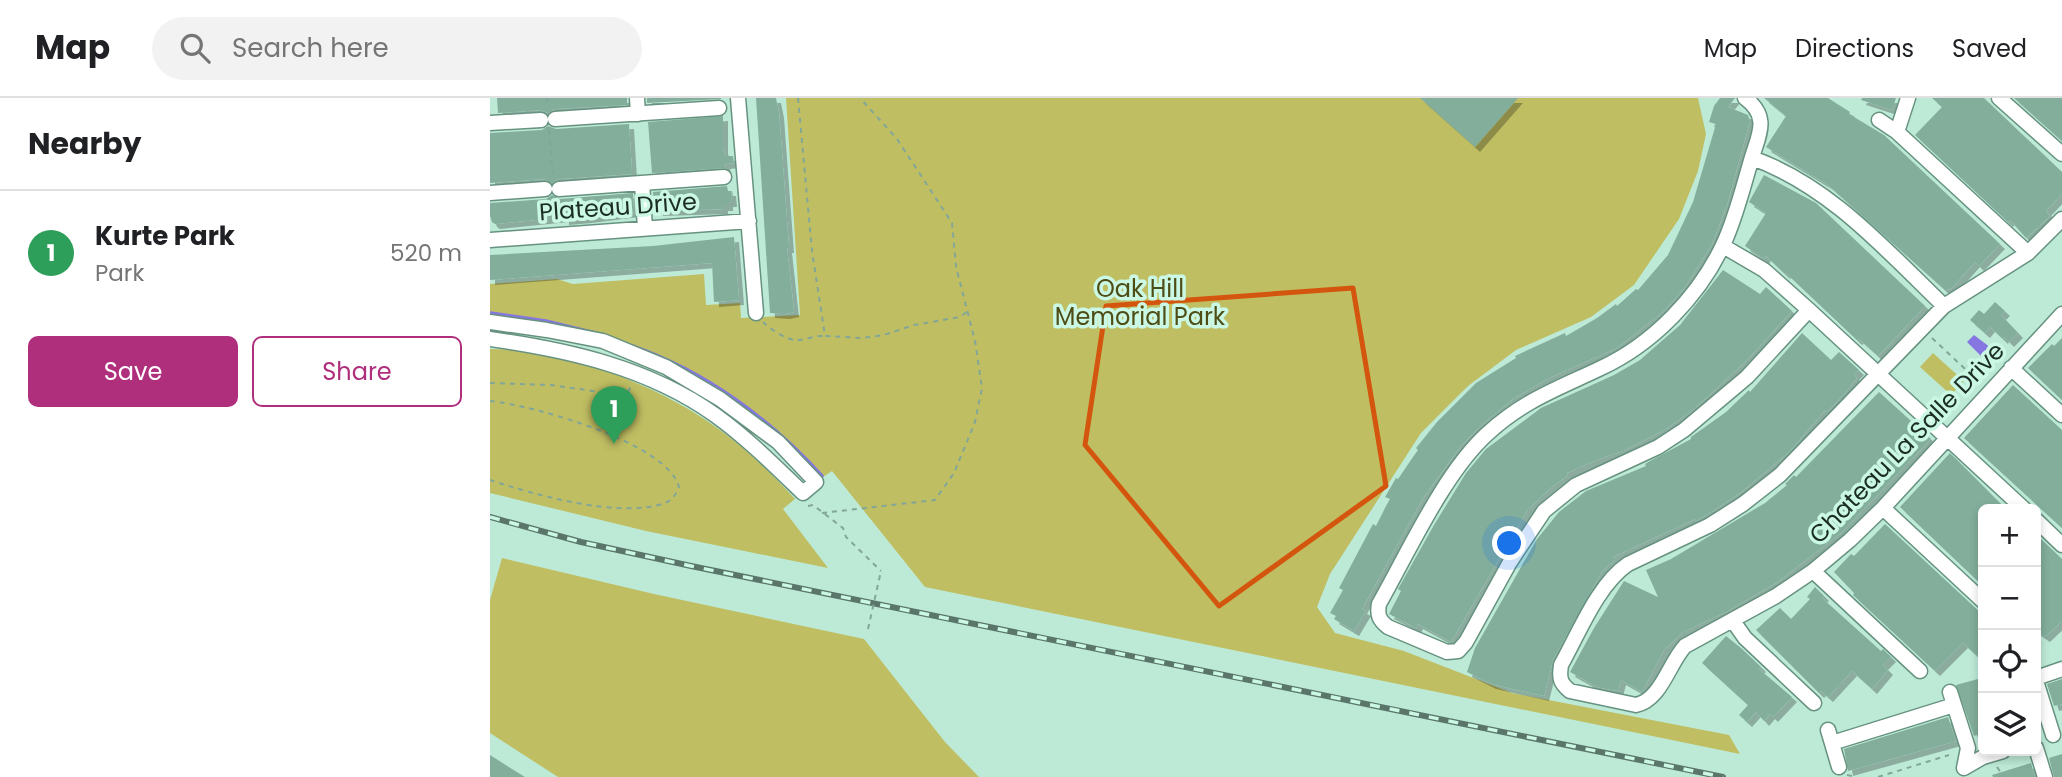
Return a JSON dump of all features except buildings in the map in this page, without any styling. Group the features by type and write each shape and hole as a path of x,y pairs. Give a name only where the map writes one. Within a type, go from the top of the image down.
{"street":[{"path":"637,98 638,114"},
{"path":"738,98 755,313"},
{"path":"1745,98 1756,106 1762,120 1738,205 1723,246 1698,286 1680,307 1635,348 1603,367 1539,395 1485,435 1449,479 1379,604 1381,622 1447,652 1458,651 1466,642 1510,562 1544,511 1576,485 1658,447 1684,430 1747,377 1809,310"},
{"path":"1897,132 1908,98"},
{"path":"1999,98 2062,154"},
{"path":"490,123 719,108"},
{"path":"1879,120 1897,132 2028,253"},
{"path":"1752,158 1779,167 1832,201 1944,306"},
{"path":"490,193 723,177"},
{"path":"642,183 645,228"},
{"name":"Chateau La Salle Drive","path":"2062,219 2028,253 1944,306 1811,446 1743,504 1686,537 1639,558 1618,571 1608,583 1561,665 1561,684 1570,691 1636,705 1646,703 1685,646 1733,621 1813,571 1850,540 1883,508 2062,314"},
{"name":"Plateau Drive","path":"490,240 749,221"},
{"path":"1723,246 1764,270 2019,504"},
{"path":"490,322 603,341 666,367 720,399 778,442 816,482 803,493 765,456 714,414 662,385 600,360 545,347 490,339"},
{"path":"2011,368 2062,415"},
{"path":"1883,508 1978,596"},
{"path":"2041,525 2062,545"},
{"path":"1813,571 1920,671"},
{"path":"1733,621 1745,638 1814,703"},
{"path":"2041,677 2062,669"},
{"path":"2041,691 2058,733 2041,738"},
{"path":"1839,767 1830,737 1952,698 1968,748 1964,768 1986,756"},
{"path":"2038,756 2045,777"}],"path":[{"path":"547,98 557,234"},
{"path":"798,98 812,251 825,336"},
{"path":"822,513 935,500 954,473 975,422 982,388 969,311 956,267 952,223 897,139 860,98"},
{"path":"755,313 769,328 795,340 814,335 862,338 884,335 914,325 960,317 969,311"},
{"path":"1921,328 1990,392"},
{"path":"490,383 551,385 621,395 628,394 631,386"},
{"path":"490,401 556,415 622,439 661,462 675,475 680,487 667,502 627,508 566,501 490,480"},
{"path":"804,506 813,505 843,528 846,537 881,571 868,629"},
{"path":"1878,777 1949,755"},
{"path":"1996,764 2004,777"}],"highlighted area":[{"path":"1353,288 1386,486 1219,606 1085,445 1106,306"}],"green space":[{"name":"Oak Hill Memorial Park","path":"786,98 1698,98 1706,134 1698,171 1679,219 1634,285 1591,317 1516,350 1468,386 1421,433 1330,574 1317,607 1335,633 1404,651 1512,693 1729,735 1740,754 925,587 832,471 820,479 780,438 639,351 490,317 490,284 557,279 573,284 704,274 706,305 740,303 741,318 800,315"},
{"path":"490,349 551,356 582,364 644,386 699,416 743,448 795,499 783,509 828,568 646,531 490,493"},
{"path":"1933,353 1964,381 1951,395 1920,367"},
{"path":"502,558 864,639 945,742 979,777 558,777 490,733 490,600"}],"shaded area":[{"path":"1974,335 1995,351 1986,361 1967,342"}],"waterway":[{"path":"490,313 546,321 595,333"},
{"path":"632,346 685,369 735,399 781,435 822,476"}],"railway":[{"path":"490,517 581,542 691,566 1723,777"}],"place":[{"name":"Kurte Park","path":"614,444"}]}
